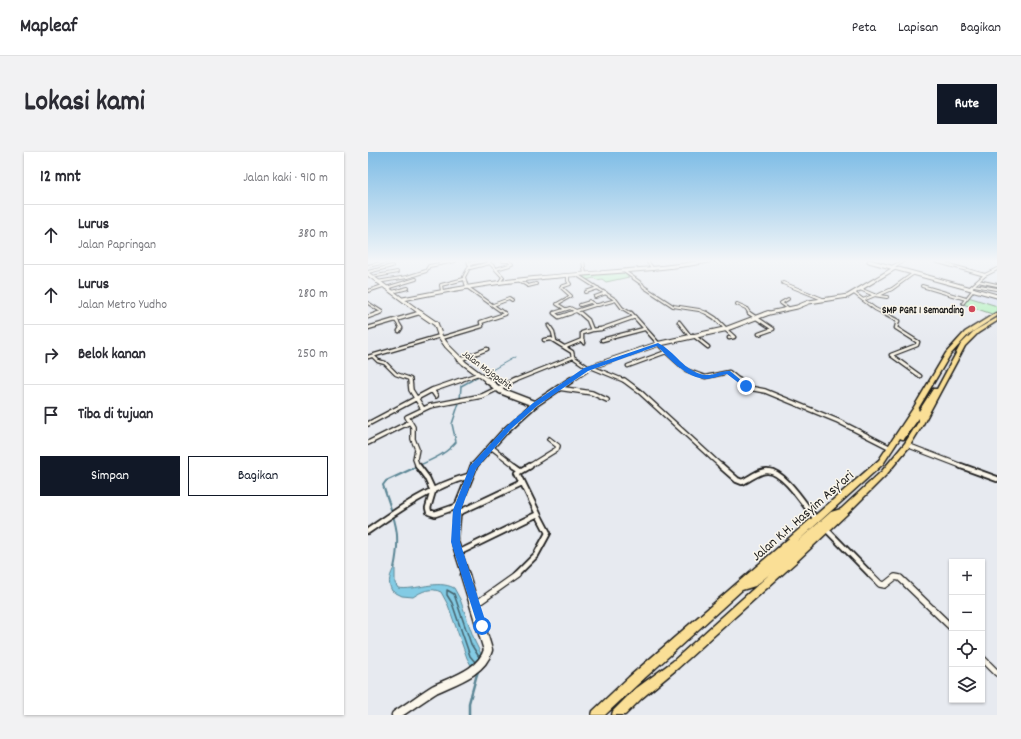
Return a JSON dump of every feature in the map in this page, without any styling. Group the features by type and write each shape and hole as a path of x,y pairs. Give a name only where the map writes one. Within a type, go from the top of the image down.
{"highway":[{"name":"Jalan K.H. Hasyim Asy'ari","path":"597,715 633,681 881,462 892,448 948,354 967,333 997,314"},
{"name":"Jalan K.H. Hasyim Asy'ari","path":"617,715 638,694 681,660 792,560 884,473 908,445 966,340 997,319"},
{"path":"916,408 916,412 920,413 933,392 938,390"},
{"path":"898,438 904,436 918,416 921,416 922,420"},
{"path":"795,539 792,545 796,548 834,514 844,512"},
{"path":"741,586 752,583 791,552 794,554 792,560"}],"street":[{"path":"368,291 383,287"},
{"name":"Jalan Mojopahit","path":"384,287 403,299 419,313 437,325 441,337 459,360 498,389 514,397 535,404"},
{"path":"403,299 464,287"},
{"path":"368,357 482,326 481,322 505,314 466,287"},
{"path":"561,287 571,296 557,304 565,309"},
{"path":"643,287 672,305 706,312 714,317 734,337 729,338"},
{"path":"794,287 825,300"},
{"path":"396,715 434,690 467,674 480,664 487,654 476,604 458,553 455,536 457,514 458,506 474,465 509,427 535,404 590,368 658,344 726,329 755,318 809,302 843,297 854,293 863,287"},
{"path":"879,295 894,287"},
{"path":"926,287 966,299"},
{"path":"966,287 997,296"},
{"path":"987,287 997,289"},
{"path":"392,292 408,288"},
{"path":"586,292 598,288 616,300 622,308 635,317 644,329 666,352 684,368 694,374 706,377 729,372 749,388 765,391 838,421 892,448"},
{"path":"860,289 875,295 887,297"},
{"path":"963,303 972,289"},
{"path":"595,297 606,293"},
{"path":"854,293 875,309 898,321 896,328 918,342 917,345 891,355 920,376"},
{"path":"863,300 875,295"},
{"path":"504,297 512,301"},
{"path":"493,305 509,299"},
{"path":"788,299 781,303 788,308"},
{"path":"495,300 499,302"},
{"path":"592,330 587,318 576,311 571,308 554,313 559,317 576,311 595,305 616,300"},
{"path":"580,305 590,302 595,305"},
{"path":"368,303 382,312 368,317"},
{"path":"738,304 746,308 748,313 773,329 759,334"},
{"path":"368,328 419,313"},
{"path":"584,343 582,340 582,333 607,327 635,317"},
{"path":"396,320 401,328 399,331"},
{"path":"679,322 691,336 708,347"},
{"path":"549,326 553,332 555,341"},
{"path":"602,340 644,329"},
{"path":"544,340 550,338 572,352 573,357 590,368 624,380 640,392 737,480 742,482 762,472 768,471 780,476 817,520"},
{"path":"565,347 582,340"},
{"path":"459,360 487,349"},
{"path":"628,366 666,352"},
{"path":"373,356 378,361 386,364 389,369 399,377 410,379 411,390 423,409"},
{"path":"458,506 442,512 431,514 428,508 432,491 427,478 416,463 415,453 417,449 413,441 414,434 408,416 423,409 482,396 522,376 573,357"},
{"path":"368,424 432,390 478,374"},
{"path":"558,388 592,393 607,400"},
{"path":"432,390 436,396"},
{"path":"368,443 410,422"},
{"path":"476,604 514,578 538,552 548,534 518,475 521,470 557,449 558,446 549,439"},
{"path":"908,445 997,479"},
{"path":"492,447 521,470"},
{"path":"368,531 398,510 432,491 457,479 469,476"},
{"path":"457,514 522,483"},
{"path":"458,553 538,514"},
{"path":"826,529 880,584 884,585 895,577 900,578 949,625"},
{"path":"985,661 997,672"}],"shaded area":[{"path":"973,290 997,298 997,306 968,297"}],"green space":[{"path":"968,297 997,306 997,311 992,314 963,304"}],"water":[{"path":"395,566 395,583 398,588 441,585 454,588 460,599 475,642 482,656 482,664 477,676 467,658 448,605 441,592 427,590 413,597 402,596 392,591 390,578"}],"waterway":[{"path":"483,375 515,357"},
{"path":"470,381 479,376"},
{"path":"420,465 444,453 456,442 452,424 460,400 461,386 472,380"},
{"path":"394,568 397,544 396,525 383,485 386,481 416,467"},
{"path":"469,715 469,703 477,674"}],"place":[{"name":"SMP PGRI 1 Semanding","path":"972,309"}],"route":[{"path":"482,626 455,542 457,510 472,468 509,427 535,404 591,367 658,344 686,370 694,374 706,377 728,372 746,386"}]}
